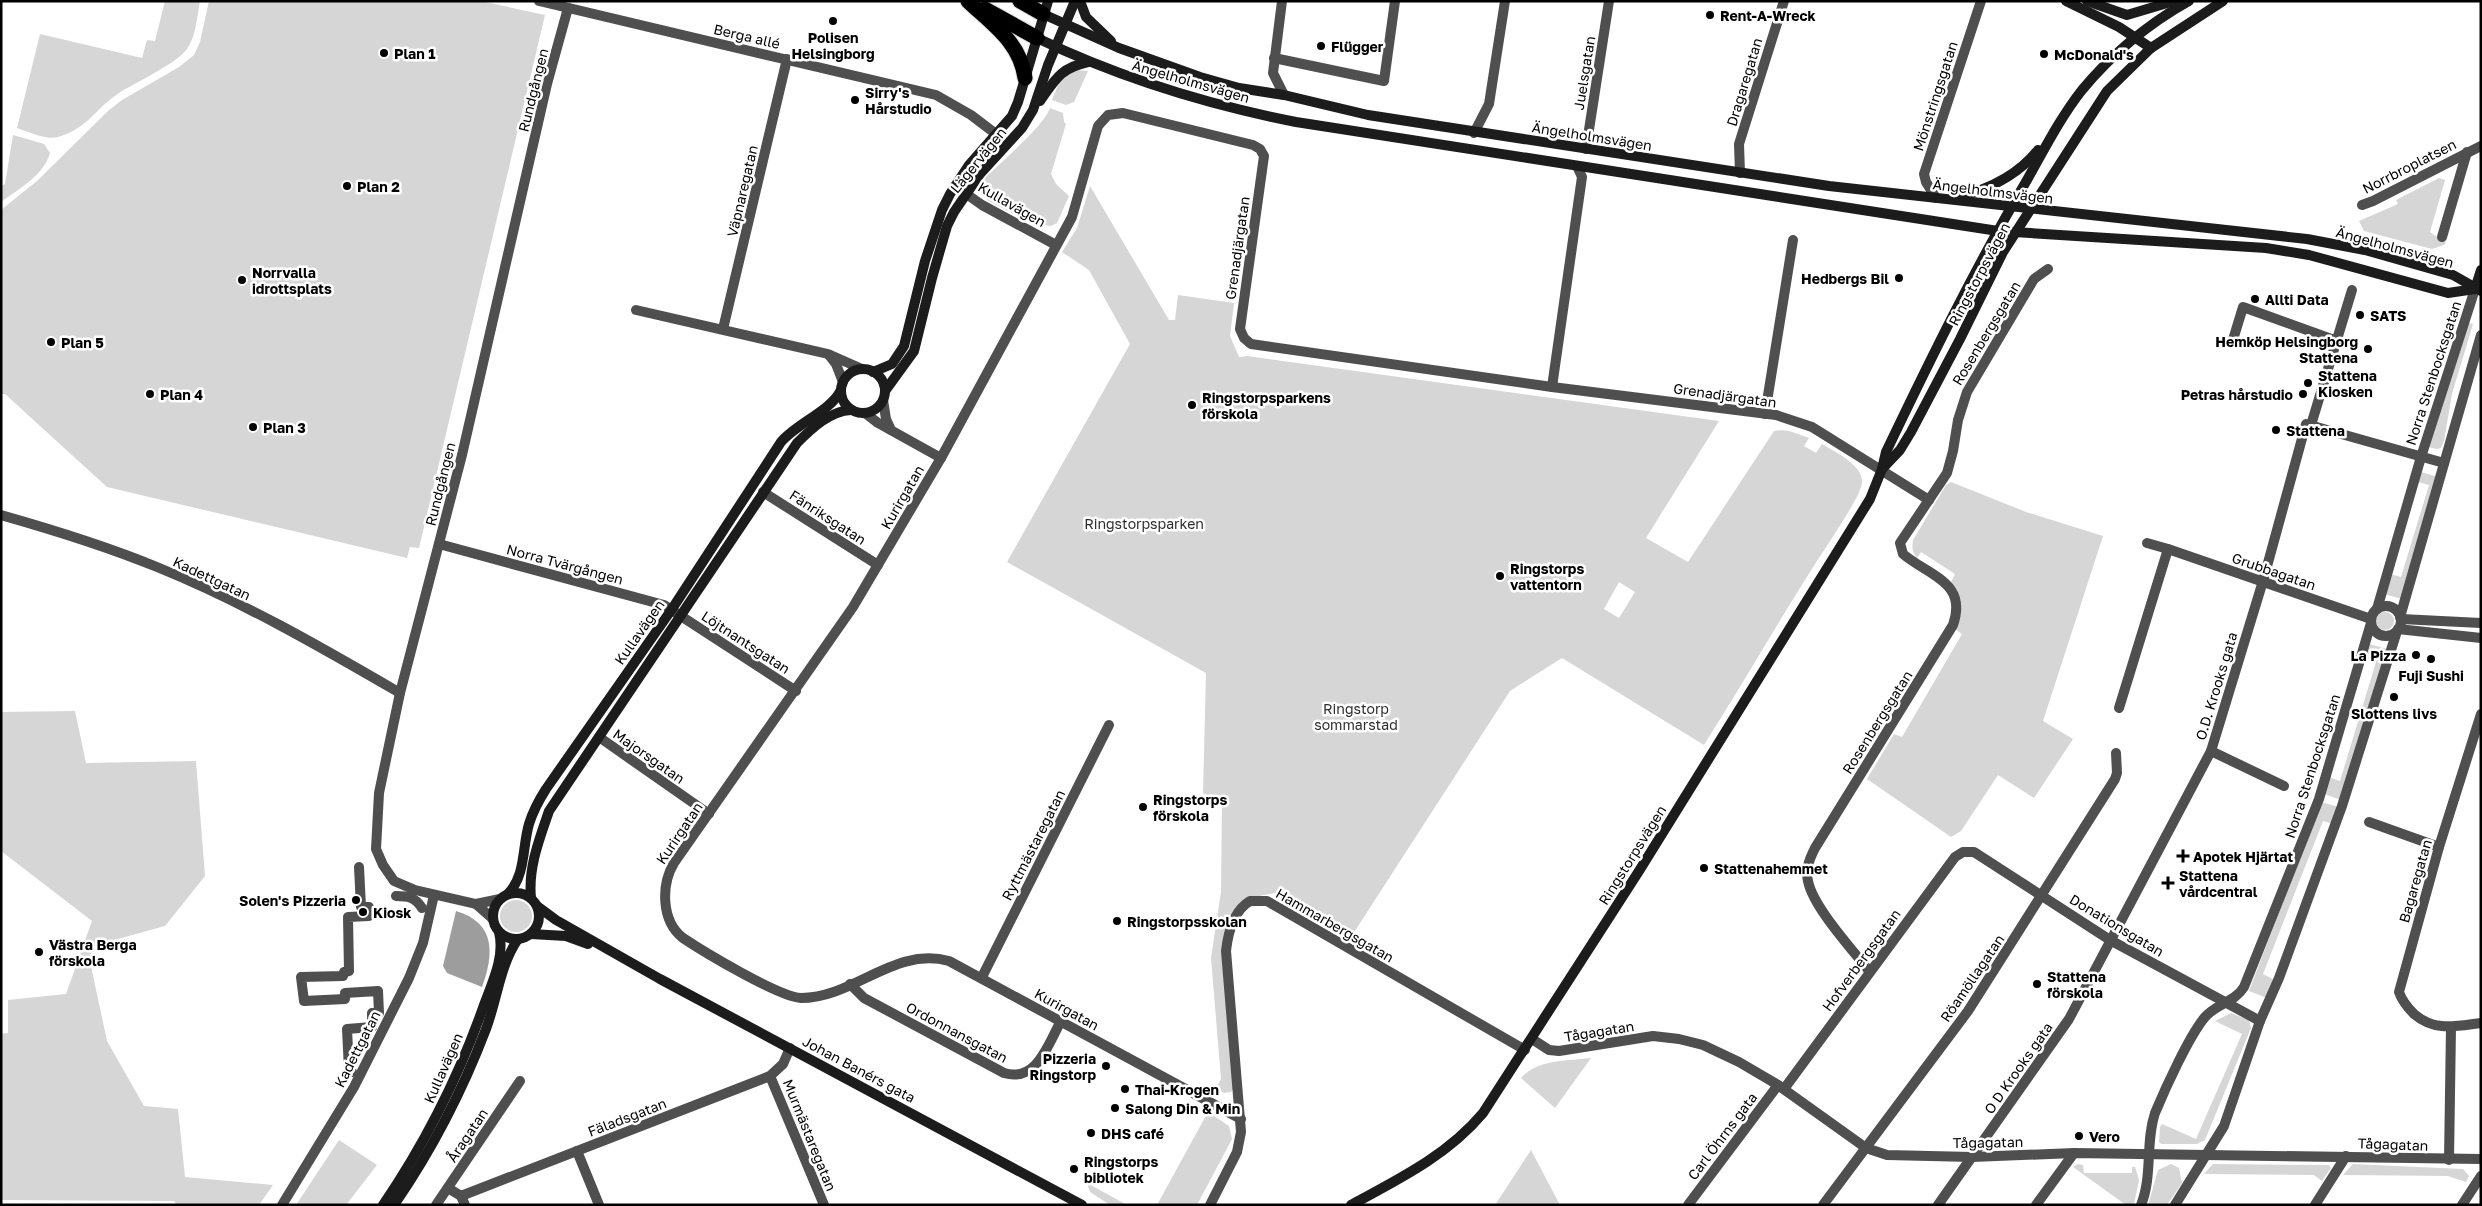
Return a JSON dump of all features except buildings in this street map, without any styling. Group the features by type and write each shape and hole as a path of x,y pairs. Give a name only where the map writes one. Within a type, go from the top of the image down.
{"highway":[{"path":"969,1 1037,38"},
{"path":"969,1 1011,42 1020,55 1025,78"},
{"path":"1020,1 1046,8"}],"street":[{"name":"Berga allé","path":"539,1 936,95 971,115 996,134"},
{"name":"Lägervägen","path":"884,396 914,351 947,226 966,194 1022,128 1033,110 1075,1"},
{"path":"1080,1 1083,12 1091,24 1120,48"},
{"path":"1282,1 1273,73 1284,95"},
{"path":"1274,58 1384,81 1395,1"},
{"path":"1474,133 1489,104 1505,1"},
{"name":"Juelsgatan","path":"1586,149 1608,1"},
{"name":"Dragaregatan","path":"1740,173 1740,144 1784,1"},
{"name":"Mönstringsgatan","path":"1936,198 1926,182 1924,174 1981,1"},
{"path":"2066,1 2096,15 2150,48"},
{"path":"2087,1 2127,15 2174,1"},
{"name":"Ringstorpsvägen","path":"1351,1205 1411,1171 1455,1143 1483,1113 1532,1039 1870,499 1895,432 1998,231 2056,128 2083,89 2135,38 2189,1"},
{"name":"Ringstorpsvägen","path":"1882,469 1900,450 1911,432 2015,232 2107,91 2150,48 2223,1"},
{"name":"Rundgången","path":"504,896 476,904 434,895 394,881 382,865 376,849 379,793 400,693 439,544 547,84 568,8"},
{"name":"Lägervägen","path":"873,372 892,364 904,346 925,261 942,210 969,165 1012,116 1046,8"},
{"name":"Ängelholmsvägen","path":"1046,8 1065,24 1120,48 1200,77 1239,88 1284,95 1368,115 1740,173 1936,198 2306,239 2365,250 2453,275 2478,290"},
{"name":"Ängelholmsvägen","path":"1037,38 1088,62 1166,91 1245,112 1577,166 1998,231 2266,248 2309,255 2448,292 2478,290"},
{"name":"Väpnaregatan","path":"723,329 787,59"},
{"path":"1033,110 1061,72 1070,67 1088,62"},
{"name":"Grenadjärgatan","path":"1056,245 1072,217 1094,136 1102,120 1108,115 1123,113 1253,145 1260,149 1264,156 1240,318 1240,334 1247,342 1256,346 1765,414 1800,421 1882,469"},
{"path":"1949,199 1991,186 2015,173 2032,158 2056,128"},
{"name":"Norrbroplatsen","path":"2362,205 2481,146"},
{"name":"Norrbroplatsen","path":"2442,237 2468,152"},
{"path":"1552,387 1581,181 1581,170 1577,166"},
{"name":"Kullavägen","path":"955,186 1056,245"},
{"path":"1765,414 1793,240"},
{"name":"Kurirgatan","path":"1056,245 941,458 853,607 666,877 666,908 677,932 736,969 789,995 810,997 850,984 898,963 921,957 949,961 982,977 1241,1120"},
{"name":"Rosenbergsgatan","path":"1869,970 1825,914 1812,892 1807,873 1815,848 1956,617 1957,603 1952,589 1908,559 1900,549 1900,543 1947,472 1953,451 1958,420 1967,392 2034,279 2048,269"},
{"path":"2478,290 2481,270"},
{"name":"O.D. Krooks gata","path":"2110,940 2210,751 2352,290"},
{"name":"Norra Stenbocksgatan","path":"2141,1205 2150,1174 2151,1128 2159,1102 2200,1023 2210,1012 2238,995 2244,987 2319,799 2421,457 2478,290"},
{"path":"2232,343 2244,307 2337,340"},
{"path":"636,310 828,354 873,372 882,380 886,419 891,430"},
{"path":"2175,1205 2191,1182 2203,1156 2224,1126 2260,1021 2279,978 2342,806 2399,624 2481,335"},
{"path":"828,354 836,364 842,386 843,401 852,410"},
{"path":"862,369 848,375 829,410 852,410 865,413 941,458"},
{"path":"865,413 876,409 884,396"},
{"name":"Kullavägen","path":"534,902 529,880 548,811 797,443 829,410"},
{"name":"Kullavägen","path":"504,896 516,886 528,825 534,808 672,609 781,442 798,425 829,410"},
{"path":"2309,425 2444,463"},
{"path":"1882,469 1929,500"},
{"name":"Fänriksgatan","path":"763,492 878,565"},
{"name":"Kadettgatan","path":"1,515 63,533 157,567 227,598 278,624 400,693"},
{"name":"Grubbagatan","path":"2147,543 2168,548 2371,621"},
{"name":"Norra Tvärgången","path":"439,544 664,605 681,615"},
{"path":"2119,708 2168,548"},
{"path":"2377,609 2391,607 2399,624"},
{"name":"Löjtnantsgatan","path":"681,615 796,691"},
{"path":"2371,621 2376,632 2383,636 2391,635 2399,624"},
{"path":"2399,624 2481,623"},
{"path":"2399,624 2481,638"},
{"name":"Bagaregatan","path":"2451,1027 2435,1027 2420,1019 2405,1005 2399,992 2439,847 2481,714"},
{"name":"Ryttmästaregatan","path":"982,977 1109,725"},
{"name":"Majorsgatan","path":"599,737 709,814"},
{"path":"2210,751 2284,786"},
{"name":"Röamöllagatan","path":"1823,1205 1968,1011 2115,779 2118,759 2116,753"},
{"path":"2369,822 2439,847"},
{"name":"Hofverbergsgatan","path":"1781,1087 1954,858 1963,852"},
{"name":"Donationsgatan","path":"1963,852 1974,852 2110,940 2260,1021"},
{"path":"352,1072 349,1070 347,1029 372,1027 372,1013 379,1012 378,991 345,993 345,999 304,1001 301,977 343,976 344,972 349,971 348,917 369,916 369,906 361,907 359,867"},
{"path":"520,893 534,902 538,921 531,934 518,939 507,938 499,932 493,919 493,910 504,896 520,893"},
{"name":"Kadettgatan","path":"282,1205 354,1087 408,978 423,943 434,895"},
{"path":"396,896 410,896 422,908"},
{"name":"Hammarbergsgatan","path":"1210,1205 1237,1152 1241,1120 1226,951 1228,937 1235,916 1244,905 1252,900 1267,901 1525,1050"},
{"name":"Johan Banérs gata","path":"534,902 622,958 1082,1205"},
{"name":"Rundgången","path":"476,904 493,919"},
{"name":"Kullavägen","path":"383,1205 410,1167 462,1065 501,954 499,932"},
{"name":"Johan Banérs gata","path":"531,934 566,936 622,958"},
{"name":"Kullavägen","path":"394,1205 411,1180 456,1102 492,1014 508,957 518,939"},
{"name":"O D Krooks gata","path":"1938,1205 2069,1019 2110,940"},
{"name":"Ordonnansgatan","path":"850,984 864,998 1004,1073 1012,1075 1024,1074 1034,1067 1061,1021"},
{"path":"2449,1160 2451,1027 2481,1023"},
{"name":"Tågagatan","path":"1532,1039 1549,1050 1559,1052 1653,1036 1679,1039 1715,1050 1781,1087 1866,1148 1887,1154 1972,1157 2074,1153 2481,1159"},
{"name":"Fäladsgatan","path":"463,1200 577,1151 770,1076 783,1064 790,1048"},
{"name":"Murmästaregatan","path":"770,1076 824,1205"},
{"name":"Åragatan","path":"436,1205 520,1081"},
{"name":"Carl Öhrns gata","path":"1688,1205 1781,1087"},
{"path":"577,1151 599,1205"},
{"path":"2036,1205 2074,1153"},
{"path":"2315,1205 2346,1156"},
{"path":"2462,1205 2481,1176"},
{"path":"448,1188 463,1200"}],"green space":[{"path":"165,1 200,1 192,39 182,55 119,93 84,124 68,133 53,138 17,128 40,34 142,58 147,40 155,41"},
{"name":"Norrvalla idrottsplats","path":"209,1 481,1 545,15 419,548 410,547 407,558 107,487 5,394 1,394 1,210 37,181 108,111 122,100 179,67 194,55 200,42"},
{"path":"1076,70 1088,71 1074,102 1066,105 1052,100 1061,78"},
{"path":"1050,108 1063,113 1066,124 1051,174 1056,184 1069,196 1057,223 1051,226 1044,225 1042,229 987,200 982,188 986,177 1031,134"},
{"path":"13,135 44,144 50,153 37,175 1,202 1,186 5,184"},
{"path":"2439,178 2445,180 2430,232 2446,243 2444,245 2432,249 2364,231 2359,221 2398,204 2396,200"},
{"path":"1090,186 1169,320 1175,320 1178,295 1234,303 1230,336 1239,357 1247,356 1719,421 1646,538 1688,562 1774,431 1787,431 1809,438 1804,446 1816,453 1822,444 1841,455 1858,470 1861,476 1861,487 1850,509 1704,745 1562,658 1510,691 1351,937 1275,893 1254,897 1227,933 1236,1086 1231,1092 1224,1093 1216,1088 1221,1079 1211,958 1221,892 1222,804 1203,793 1206,673 1007,562 1130,344 1089,270 1062,252 1077,228","holes":["1619,582 1635,592 1619,618 1604,609"]},
{"path":"2469,323 2473,324 2452,394 2444,441 2441,448 2428,447"},
{"path":"2421,472 2438,477 2402,599 2384,594 2390,574 2401,577 2429,485 2418,482"},
{"path":"1951,482 2026,512 2103,536 2043,721 2073,739 2034,798 1998,775 1961,831 1951,837 1867,779 1894,734 1902,737 1962,634 1955,629 1960,617 1961,605 1958,593 1951,582 1955,574 1921,552 1917,558 1913,548 1913,540 1946,485"},
{"path":"2385,612 2391,615 2394,621 2391,627 2385,630 2379,627 2376,621 2379,615"},
{"path":"2369,644 2387,649 2341,800 2324,794 2329,777 2340,781 2376,662 2365,658"},
{"path":"75,711 86,763 196,761 205,876 165,926 96,945 89,957 107,1041 144,1106 178,1109 185,1177 273,1185 259,1205 177,1205 174,1201 1,1200 1,1034 8,1033 8,1000 66,994 92,921 1,851 1,712"},
{"path":"2321,802 2339,807 2333,824 2323,821 2263,974 2273,979 2267,998 2249,991"},
{"path":"516,900 527,905 532,916 527,927 516,932 505,927 500,916 505,905"},
{"path":"2231,1013 2249,1020 2251,1028 2205,1140 2197,1144 2161,1144 2159,1142 2162,1124 2196,1139 2242,1034 2215,1021"},
{"path":"1591,1058 1555,1108 1521,1078 1536,1067 1544,1064"},
{"path":"1208,1112 1229,1126 1232,1139 1197,1205 1157,1205"},
{"path":"339,1140 377,1165 346,1205 296,1205"},
{"path":"1531,1150 1560,1205 1495,1205"},
{"path":"2078,1164 2083,1165 2084,1173 2132,1173 2132,1167 2135,1167 2139,1180 2134,1204 2126,1205 2073,1167"},
{"path":"2171,1164 2179,1168 2182,1183 2167,1205 2148,1205 2158,1170"},
{"path":"2213,1164 2329,1165 2331,1168 2322,1181 2314,1175 2204,1174"},
{"path":"2353,1164 2463,1169 2469,1176 2466,1182 2448,1176 2343,1175"},
{"path":"1087,1183 1127,1205 1110,1205 1090,1192"}],"shaded area":[{"path":"456,911 469,916 479,923 485,932 490,952 482,987 447,973 443,966"}],"place":[{"name":"Rent-A-Wreck","path":"1710,15"},
{"name":"Polisen Helsingborg","path":"833,21"},
{"name":"Flügger","path":"1321,46"},
{"name":"Plan 1","path":"384,53"},
{"name":"McDonald's","path":"2044,54"},
{"name":"Sirry's Hårstudio","path":"855,100"},
{"name":"Plan 2","path":"347,186"},
{"name":"Hedbergs Bil","path":"1899,278"},
{"name":"Norrvalla idrottsplats","path":"242,280"},
{"name":"Allti Data","path":"2255,299"},
{"name":"SATS","path":"2360,315"},
{"name":"Plan 5","path":"51,342"},
{"name":"Hemköp Helsingborg Stattena","path":"2368,349"},
{"name":"Stattena Kiosken","path":"2308,383"},
{"name":"Plan 4","path":"150,394"},
{"name":"Petras hårstudio","path":"2303,394"},
{"name":"Ringstorpsparkens förskola","path":"1192,405"},
{"name":"Plan 3","path":"253,427"},
{"name":"Stattena","path":"2276,430"},
{"name":"Ringstorps vattentorn","path":"1500,576"},
{"name":"La Pizza","path":"2416,655"},
{"name":"Fuji Sushi","path":"2431,659"},
{"name":"Slottens livs","path":"2394,697"},
{"name":"Ringstorps förskola","path":"1143,807"},
{"name":"Apotek Hjärtat","path":"2183,856"},
{"name":"Stattenahemmet","path":"1704,868"},
{"name":"Stattena vårdcentral","path":"2168,883"},
{"name":"Solen's Pizzeria","path":"356,900"},
{"name":"Kiosk","path":"363,912"},
{"name":"Ringstorpsskolan","path":"1117,921"},
{"name":"Västra Berga förskola","path":"39,952"},
{"name":"Stattena förskola","path":"2037,984"},
{"name":"Pizzeria Ringstorp","path":"1106,1066"},
{"name":"Thai-Krogen","path":"1125,1089"},
{"name":"Salong Din & Min","path":"1115,1108"},
{"name":"DHS café","path":"1091,1133"},
{"name":"Vero","path":"2079,1136"},
{"name":"Ringstorps bibliotek","path":"1074,1169"}],"park label":[{"name":"Ringstorpsparken","path":"1144,523"},
{"name":"Ringstorp sommarstad","path":"1356,716"}]}
